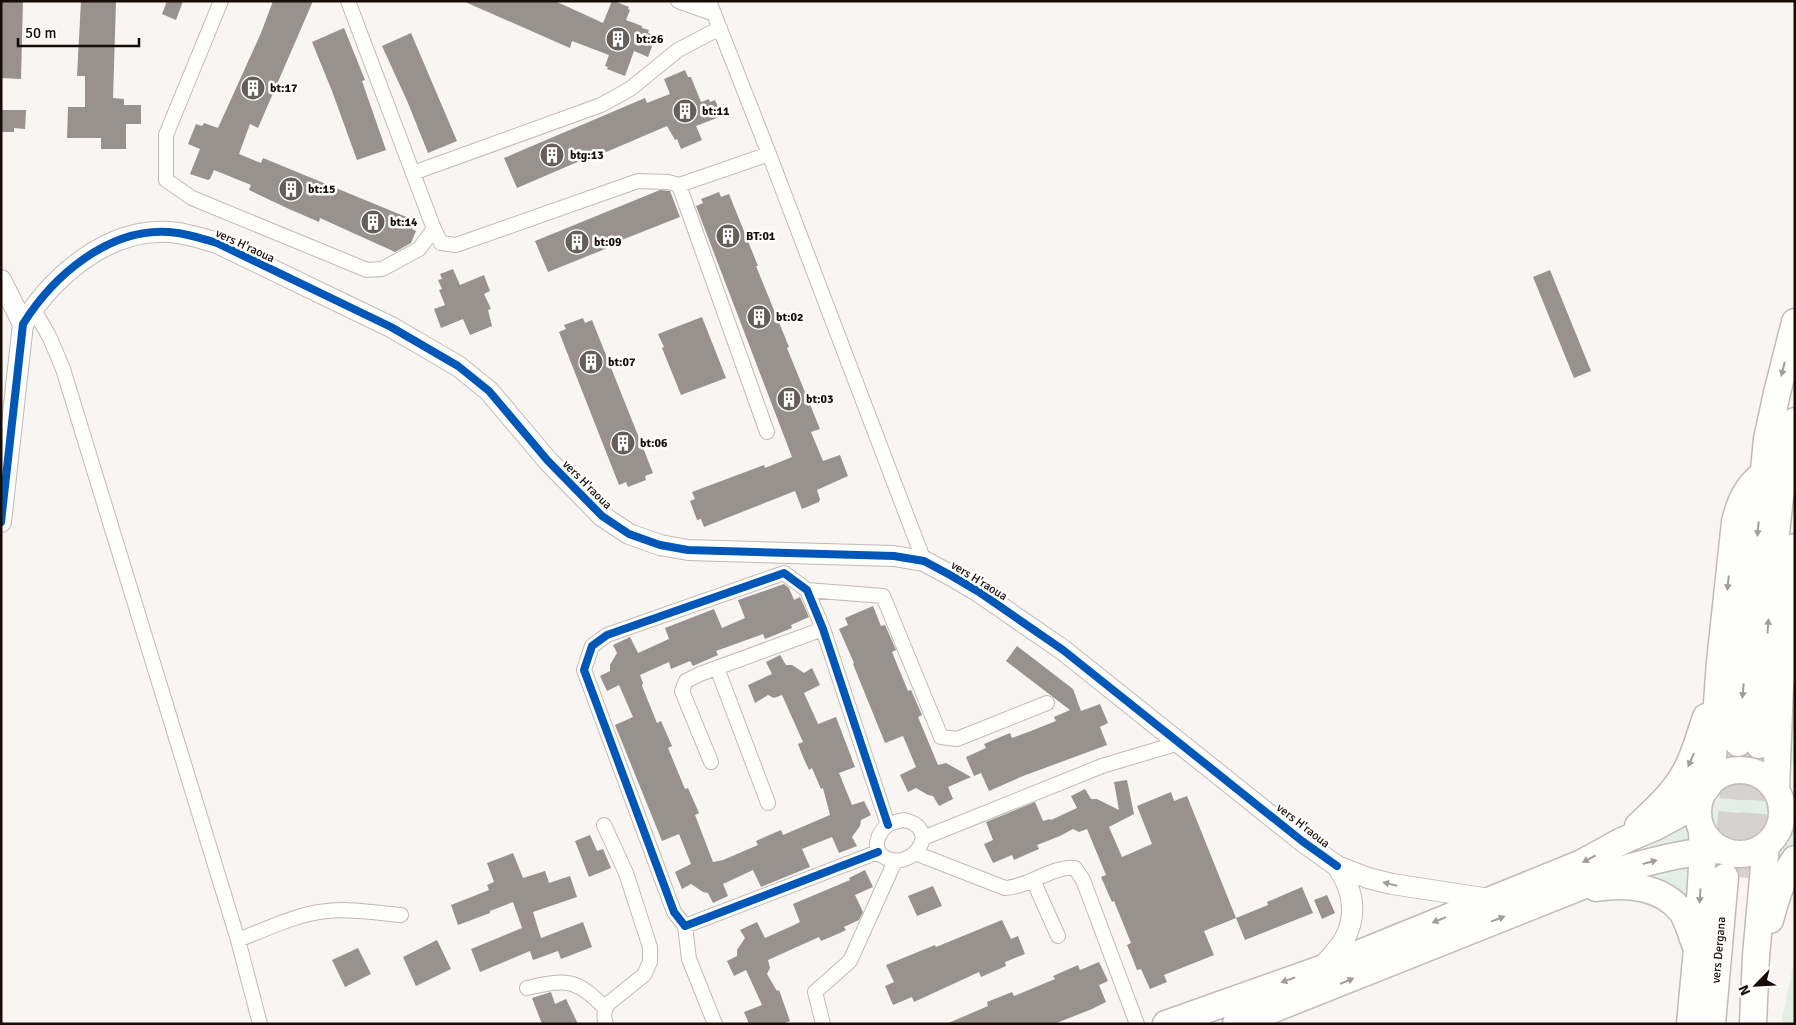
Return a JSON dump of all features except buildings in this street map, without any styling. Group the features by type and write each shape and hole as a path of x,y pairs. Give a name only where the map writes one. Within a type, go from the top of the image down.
{"highway":[{"path":"1793,438 1778,511 1749,744 1763,474 1767,439 1795,322"},
{"path":"1690,1024 1709,844 1699,816 1699,809 1713,758 1718,681 1735,522 1747,489 1763,474"},
{"path":"1753,1024 1756,956 1781,824 1782,812 1779,781 1780,685 1786,655 1795,548"},
{"path":"1786,655 1788,674 1795,692"},
{"path":"1622,841 1666,798 1683,776 1693,755 1718,681"},
{"path":"1166,1024 1321,969 1582,863 1622,841 1679,814 1714,779 1727,772 1742,770 1779,781"},
{"path":"1236,1024 1630,868 1709,844 1734,854 1745,854 1757,851 1779,833"},
{"path":"1755,991 1776,898 1784,878 1795,859"},
{"name":"vers Dergana","path":"1712,1024 1737,877 1735,1024"},
{"path":"1571,892 1626,885 1654,892 1670,900 1682,913 1697,949"}],"street":[{"path":"221,1 166,135 166,180 192,198 367,270 382,269 419,249 434,229"},
{"path":"348,1 434,229 441,242 456,245 638,181 668,182 679,185 769,154"},
{"path":"678,1 712,8 924,561"},
{"path":"413,173 601,105 630,89 678,50 720,28"},
{"path":"679,185 767,432"},
{"name":"vers H'raoua","path":"1,522 23,324 34,308 64,275 83,259 104,247 126,237 147,233 168,232 189,235 217,243 391,328 458,366 489,391 575,490 602,516 629,534 660,544 688,550 885,556 924,561 979,592 1063,650 1302,841 1337,866"},
{"path":"1,280 23,324"},
{"path":"34,308 50,338 63,369 238,940 260,1024"},
{"path":"715,1024 689,959 685,926 674,912 584,670 592,646 607,635 784,573 807,590 823,630 888,825"},
{"path":"807,590 883,596 941,737 957,739 1047,703"},
{"path":"711,762 682,690 686,681 700,674 823,630"},
{"path":"717,668 768,802"},
{"path":"923,838 1102,766 1179,742"},
{"path":"904,820 918,826 922,831 923,838 921,846 915,853 906,859 895,861 885,858 878,852 876,842 880,833 888,825 904,820"},
{"path":"604,825 626,873 651,954 648,968 644,975 605,1008 606,1024"},
{"path":"685,926 878,852"},
{"path":"915,853 1005,888 1016,888 1062,869 1075,868 1080,873 1137,1024"},
{"path":"823,1024 815,992 850,961 895,861"},
{"path":"1337,866 1368,878 1392,884 1490,900"},
{"path":"1321,969 1344,941 1353,908 1345,878 1337,866"},
{"path":"1033,880 1058,936"},
{"path":"238,940 303,916 326,911 338,910 401,915"},
{"path":"527,988 551,982 575,983 593,995 605,1008"}],"shaded area":[{"path":"1790,708 1795,717 1795,763 1787,764"},
{"path":"1735,783 1747,783 1763,791 1769,801 1771,813 1769,825 1763,835 1747,843 1735,843 1719,835 1711,819 1711,807 1719,791"},
{"path":"1687,826 1691,843 1625,858"},
{"path":"1795,829 1795,848 1779,879 1779,851 1784,840"},
{"path":"1692,867 1691,902 1643,875 1679,868"},
{"path":"1795,957 1795,1024 1781,1024"}],"tunnel":[{"path":"1725,877 1738,743"},
{"path":"1749,878 1759,745"}],"cycle path":[{"path":"1,522 23,324 35,306 66,273 84,258 104,247 125,238 146,233 169,232 193,236 217,243 391,327 458,366 489,391 548,461 602,516 629,534 660,545 688,550 894,556 924,561 952,576 979,592 1063,650 1302,841 1337,866"},
{"path":"878,852 685,926 674,912 584,670 592,646 607,635 784,573 807,590 823,629 888,825"}],"place":[{"name":"bt:26","path":"618,39"},
{"name":"bt:17","path":"253,88"},
{"name":"bt:11","path":"685,111"},
{"name":"btg:13","path":"552,155"},
{"name":"bt:15","path":"291,189"},
{"name":"bt:14","path":"373,222"},
{"name":"BT:01","path":"728,236"},
{"name":"bt:09","path":"577,242"},
{"name":"bt:02","path":"759,317"},
{"name":"bt:07","path":"591,362"},
{"name":"bt:03","path":"789,399"},
{"name":"bt:06","path":"623,443"}]}
